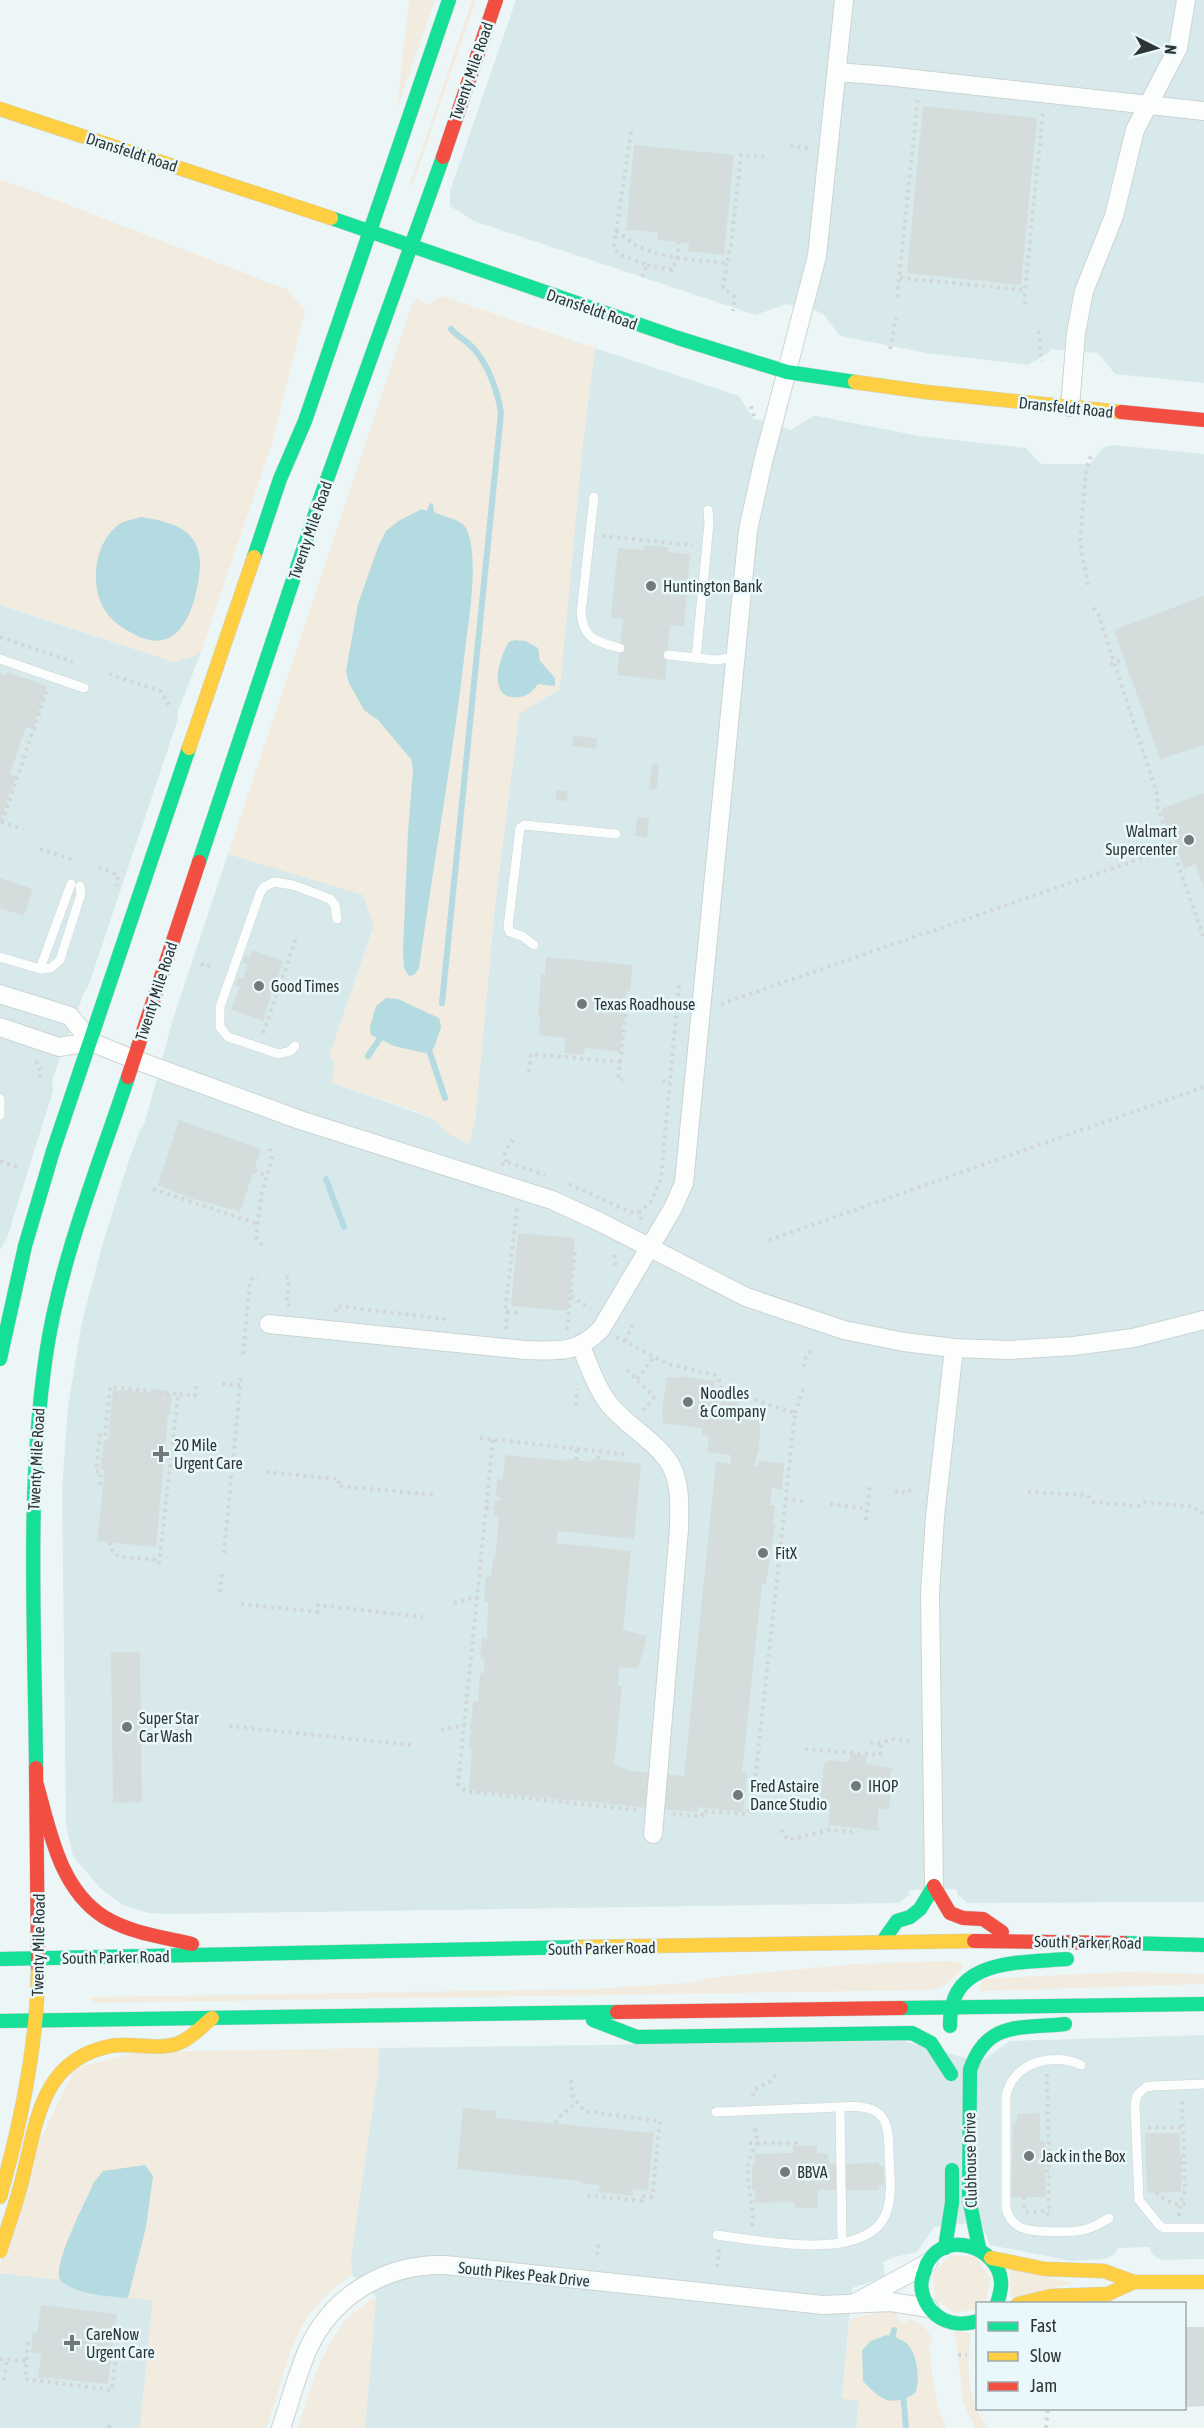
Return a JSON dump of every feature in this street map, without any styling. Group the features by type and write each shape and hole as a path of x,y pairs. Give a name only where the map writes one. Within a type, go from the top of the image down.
{"main road":[{"path":"0,1359 15,1285 32,1221 91,1042 280,478 305,421 449,0"},
{"name":"Twenty Mile Road","path":"0,2197 18,2129 35,2020 39,1958 33,1487 41,1386 65,1265 320,498 410,244 434,183 496,0"},
{"name":"Dransfeldt Road","path":"0,109 410,244 678,338 787,372 926,392 1204,420"},
{"path":"37,1785 65,1873 78,1895 94,1910 115,1923 237,1955"},
{"path":"934,1886 951,1913 963,1918 983,1919 1015,1941"},
{"path":"883,1941 897,1921 909,1919 924,1905 934,1886"},
{"name":"South Parker Road","path":"0,1959 883,1941 1203,1945"},
{"path":"577,2014 637,2037 912,2032 923,2036 935,2046 951,2080 950,2008 960,1987 980,1971 993,1967 1203,1945"},
{"path":"0,2021 1204,2004"},
{"path":"1109,2019 1204,2008"},
{"path":"0,2251 17,2199 41,2100 56,2075 82,2055 97,2049 111,2046 178,2043 212,2018"},
{"name":"Clubhouse Drive","path":"979,2248 969,2198 970,2070 975,2057 990,2037 1002,2032 1073,2023"},
{"name":"Clubhouse Drive","path":"945,2248 951,2204 951,2156"},
{"path":"976,2321 958,2325 948,2322 929,2308 924,2297 923,2274 928,2264 945,2248 962,2244 979,2248 991,2258 1001,2279 998,2302"},
{"path":"991,2258 1045,2269 1104,2271 1134,2282 1204,2282"},
{"path":"1026,2302 1051,2296 1108,2294 1134,2282"}],"street":[{"path":"269,1323 525,1350 564,1351 577,1338 601,1329 673,1208 684,1183 750,518 820,240 844,0"},
{"path":"1070,407 1081,302 1087,280 1114,216 1130,144 1147,105 1178,48 1182,35 1186,0"},
{"path":"837,72 1204,111"},
{"path":"0,994 70,1016 91,1042 133,1059 300,1120 552,1200 746,1297 798,1316 870,1336 954,1348 1009,1350 1074,1346 1132,1338 1204,1320"},
{"path":"0,1027 59,1047 91,1042"},
{"path":"577,1338 601,1392 610,1406 666,1457 676,1478 679,1502 653,1834"},
{"path":"934,1886 930,1593 935,1517 954,1348"},
{"name":"South Pikes Peak Drive","path":"855,2302 928,2264"},
{"name":"South Pikes Peak Drive","path":"281,2428 308,2349 324,2321 356,2291 385,2275 408,2268 445,2265 823,2305 891,2302 929,2308"}],"lane":[{"path":"594,497 581,614 582,625 593,640 620,648"},
{"path":"696,658 709,523 708,510"},
{"path":"668,655 716,660 735,657"},
{"path":"0,659 84,688"},
{"path":"534,945 522,936 510,932 508,927 520,828 524,825 616,834"},
{"path":"295,1046 279,1054 228,1037 220,1027 220,1007 260,893 269,884 282,882 324,895 335,905 337,919"},
{"path":"0,957 40,969 51,968 60,960 81,894 75,885 40,969"},
{"path":"0,1100 0,1114"},
{"path":"1082,2065 1068,2060 1038,2062 1023,2069 1009,2086 1006,2097 1006,2208 1015,2224 1034,2230 1087,2229 1109,2218"},
{"path":"1204,2084 1146,2087 1137,2095 1135,2105 1142,2205 1164,2228 1204,2228"},
{"path":"840,2108 842,2242"},
{"path":"716,2112 840,2108 877,2111 883,2118 888,2135 890,2170 889,2205 885,2217 873,2230 856,2239 805,2245 717,2235"}],"path":[{"path":"897,297 918,97 928,98"},
{"path":"1025,304 1044,110 1034,109"},
{"path":"631,132 614,246 618,254 647,265 672,270 677,259 679,242"},
{"path":"790,145 805,146 810,149"},
{"path":"733,311 735,297 723,288 731,245 741,155 764,157"},
{"path":"616,231 637,246 659,256 727,263"},
{"path":"641,280 647,265"},
{"path":"900,278 1025,290"},
{"path":"890,349 896,318"},
{"path":"1038,332 1040,356 1043,361"},
{"path":"1088,585 1080,543 1086,470 1092,453"},
{"path":"602,536 700,546"},
{"path":"1093,608 1098,613 1112,663 1158,797 1157,806 1204,938"},
{"path":"0,637 73,662"},
{"path":"1112,663 1124,659"},
{"path":"109,674 160,691 169,705"},
{"path":"23,829 1,822 49,684"},
{"path":"40,849 73,860"},
{"path":"717,1006 1148,856"},
{"path":"99,867 118,875 116,888"},
{"path":"280,985 297,935"},
{"path":"201,964 208,967 210,960"},
{"path":"641,1220 639,1212 650,1203 661,1179 679,985"},
{"path":"623,1080 618,1079 628,995"},
{"path":"253,1030 264,1034 276,997"},
{"path":"529,1072 531,1054 620,1062"},
{"path":"34,1059 39,1067 39,1079"},
{"path":"662,1081 670,1082"},
{"path":"769,1240 1204,1087"},
{"path":"507,1162 504,1156 509,1144 515,1138"},
{"path":"262,1245 256,1237 261,1196 272,1158 269,1148"},
{"path":"0,1161 17,1167"},
{"path":"254,1170 267,1176"},
{"path":"153,1189 258,1224"},
{"path":"514,1333 506,1332 505,1307 518,1208"},
{"path":"567,1332 574,1248"},
{"path":"614,1255 615,1271"},
{"path":"243,1354 250,1281 258,1275"},
{"path":"286,1278 289,1278 287,1302 296,1311"},
{"path":"571,1296 593,1310"},
{"path":"587,1320 598,1303"},
{"path":"326,1313 335,1314 337,1306 444,1319 450,1326"},
{"path":"507,1312 518,1313"},
{"path":"625,1341 633,1322"},
{"path":"561,1334 567,1332 577,1338"},
{"path":"614,1337 684,1370 715,1376 719,1379 719,1385 732,1393 795,1413"},
{"path":"804,1367 806,1357 812,1348"},
{"path":"637,1380 654,1357"},
{"path":"627,1370 654,1397 631,1426"},
{"path":"224,1553 241,1377"},
{"path":"100,1485 101,1472 96,1471 100,1436 105,1436 110,1387 195,1396 196,1382"},
{"path":"222,1384 241,1385"},
{"path":"576,1405 577,1389 583,1386"},
{"path":"666,1813 702,1816 702,1811 747,1815 750,1812 795,1413 802,1389"},
{"path":"110,1542 112,1552 119,1557 160,1562 178,1394"},
{"path":"480,1438 624,1454"},
{"path":"493,1440 458,1784 465,1791 644,1810"},
{"path":"576,1460 577,1448"},
{"path":"598,1459 599,1451"},
{"path":"233,1469 244,1470"},
{"path":"266,1472 339,1479 338,1486 436,1495"},
{"path":"866,1520 870,1485"},
{"path":"896,1492 899,1490 905,1493 913,1489"},
{"path":"1028,1492 1087,1495 1093,1502 1139,1506 1145,1502 1195,1508 1198,1512 1204,1513"},
{"path":"785,1499 807,1502"},
{"path":"830,1504 867,1509"},
{"path":"486,1507 494,1508"},
{"path":"220,1592 222,1572"},
{"path":"477,1588 485,1588"},
{"path":"454,1603 476,1597"},
{"path":"241,1604 318,1612 318,1605 423,1617"},
{"path":"441,1730 464,1725 471,1726"},
{"path":"229,1726 411,1745"},
{"path":"870,1743 882,1743 891,1739 914,1741"},
{"path":"805,1749 880,1755 882,1743"},
{"path":"752,1801 762,1809"},
{"path":"781,1830 788,1840 829,1830 858,1832"},
{"path":"1044,2224 1049,2211 1047,2073"},
{"path":"753,2100 754,2090 771,2081 776,2074"},
{"path":"571,2080 572,2095 576,2103 589,2113 660,2121 652,2197 642,2196 642,2201 584,2195"},
{"path":"1179,2222 1180,2205 1185,2190 1182,2098"},
{"path":"556,2123 557,2119 576,2103"},
{"path":"754,2120 758,2144"},
{"path":"1147,2128 1183,2127"},
{"path":"748,2143 796,2143 795,2146"},
{"path":"752,2229 754,2213 749,2200 748,2160 752,2150 758,2144"},
{"path":"1156,2192 1166,2202 1189,2204"},
{"path":"1024,2197 1024,2212"},
{"path":"1015,2212 1049,2211"},
{"path":"597,2255 599,2241"},
{"path":"28,2342 25,2379 112,2390 117,2348"},
{"path":"958,2355 967,2355"},
{"path":"0,2358 27,2361"},
{"path":"4,2380 7,2359"},
{"path":"1046,2428 1048,2410"},
{"path":"109,2428 110,2421"}],"shaded area":[{"path":"409,0 435,0 397,109"},
{"path":"472,0 476,0 412,186 410,184"},
{"path":"516,0 1204,0 1204,383 1115,374 1098,353 1051,349 1050,352 1028,365 927,353 840,336 824,315 817,311 786,304 756,315 474,221 450,206 450,191"},
{"path":"0,180 288,290 305,311 272,443 202,650 196,655 174,662 0,605"},
{"path":"442,296 595,348 584,434 560,689 519,714 495,905 475,1121 469,1144 450,1135 432,1118 332,1083 335,1063 330,1055 374,926 363,895 228,854 412,305 418,298 426,305"},
{"path":"595,348 739,396 753,418 791,430 813,416 817,416 919,436 1026,448 1041,464 1090,464 1106,446 1114,445 1204,454 1204,1902 967,1903 958,1895 956,1889 909,1890 909,1895 899,1903 171,1914 148,1913 123,1905 100,1888 73,1856 66,1824 62,1490 68,1407 82,1322 102,1246 126,1169 139,1132 145,1122 172,1022 228,854 363,894 374,925 330,1055 335,1063 332,1083 432,1118 475,1121 495,905 519,714 584,434"},
{"path":"0,605 174,662 196,655 202,650 178,711 178,719 89,984 52,1081 53,1091 7,1238 0,1250"},
{"path":"950,1961 961,1963 964,1966 944,1985 927,1990 95,2003 89,1999 93,1997 592,1989 687,1983 718,1977 855,1964"},
{"path":"1124,1972 1204,1974 1204,1984 980,1991 981,1979"},
{"path":"1204,2035 1204,2259 1161,2260 1152,2254 1149,2247 1118,2248 1114,2255 1104,2259 1072,2261 990,2245 981,2222 934,2227 917,2252 883,2262 885,2277 852,2288 842,2398 859,2400 856,2428 365,2428 376,2297 352,2275 351,2256 378,2072 379,2048 903,2041 981,2062 1010,2041"},
{"path":"379,2048 378,2072 351,2256 352,2275 331,2291 303,2325 294,2343 266,2428 140,2428 153,2300 87,2294 61,2280 0,2273 0,2265 37,2146 75,2068 137,2052"},
{"path":"951,2255 976,2257 991,2279 985,2302 976,2302 976,2309 955,2313 935,2299 933,2274"},
{"path":"1009,2269 1074,2283 1011,2298"},
{"path":"0,2273 61,2280 87,2294 153,2300 140,2428 0,2428"},
{"path":"376,2297 365,2428 298,2428 324,2354 334,2337 345,2322"},
{"path":"893,2309 901,2322 905,2323 909,2319 918,2322 927,2330 931,2338 933,2343 928,2346 934,2386 946,2428 856,2428 859,2401 842,2398 850,2319"},
{"path":"955,2330 971,2334 970,2383 976,2410 988,2428 975,2428 963,2402"}],"water":[{"path":"430,503 433,504 434,512 456,520 466,528 470,539 473,568 470,616 456,724 419,968 414,975 409,976 404,968 403,951 413,770 411,759 378,720 364,710 349,683 346,671 358,604 386,531 400,520 422,509 427,511"},
{"path":"141,517 158,520 184,530 192,538 200,560 196,593 187,618 174,635 156,641 144,638 120,626 106,612 97,589 97,563 106,539 113,529 123,522"},
{"path":"525,641 538,648 540,661 555,678 555,686 538,684 530,693 519,697 509,696 502,692 498,677 499,667 509,642"},
{"path":"386,998 398,999 439,1018 441,1027 434,1048 425,1053 394,1046 371,1035 370,1027 376,1006"},
{"path":"145,2165 153,2176 146,2227 128,2298 93,2294 68,2286 61,2281 60,2263 94,2182 103,2171"},
{"path":"887,2335 907,2344 916,2362 918,2382 915,2393 900,2400 893,2401 881,2397 863,2381 862,2350 871,2341"}],"building":[{"path":"923,106 1037,118 1021,285 907,273"},
{"path":"634,145 734,155 724,255 688,251 689,243 658,240 658,232 626,230"},
{"name":"Huntington Bank","path":"645,545 668,547 668,552 690,554 684,626 670,625 665,680 617,675 623,619 611,617 618,548 644,550"},
{"path":"711,582 718,583 717,595 709,595"},
{"path":"1204,596 1204,745 1160,759 1114,630"},
{"path":"7,672 47,686 33,729 26,727 10,774 16,776 0,822 0,673 6,675"},
{"path":"574,736 597,738 596,749 572,746"},
{"path":"652,764 659,764 657,789 649,789"},
{"path":"557,790 568,791 567,801 555,800"},
{"name":"Walmart Supercenter","path":"1204,793 1204,888 1195,864 1184,869 1161,809"},
{"path":"637,817 649,818 647,837 635,836"},
{"path":"0,878 33,889 24,916 0,908"},
{"name":"Good Times","path":"252,950 283,961 276,983 282,985 277,997 271,995 263,1021 231,1009 240,987 235,985 238,977 243,979 248,965 242,962 245,955 250,957"},
{"name":"Texas Roadhouse","path":"546,957 633,965 630,991 626,991 620,1052 585,1048 584,1055 564,1053 566,1038 539,1035 541,974 545,974"},
{"path":"179,1120 261,1149 240,1212 190,1198 158,1185"},
{"path":"518,1233 575,1238 568,1311 511,1306"},
{"path":"679,1376 715,1381 714,1394 738,1398 737,1405 761,1410 759,1448 754,1466 759,1466 759,1461 784,1463 782,1490 772,1488 770,1505 775,1505 773,1524 775,1524 766,1584 762,1584 742,1772 747,1773 743,1812 698,1807 698,1812 670,1810 469,1790 472,1748 469,1748 473,1701 478,1701 480,1673 484,1673 484,1659 480,1656 482,1638 487,1638 488,1602 484,1601 486,1577 491,1577 493,1559 495,1559 499,1517 494,1517 495,1500 500,1501 501,1497 496,1496 497,1479 503,1480 505,1455 566,1461 566,1459 591,1462 591,1459 598,1459 641,1464 634,1539 558,1531 557,1543 631,1551 623,1630 647,1636 638,1669 619,1667 618,1686 622,1686 614,1765 632,1771 684,1776 716,1462 730,1464 731,1455 707,1452 709,1436 702,1435 702,1428 663,1423 662,1409 667,1377 679,1378"},
{"path":"152,1389 169,1391 169,1394 172,1394 156,1547 97,1541 105,1470 100,1470 104,1440 108,1440 113,1390 151,1393"},
{"name":"Super Star Car Wash","path":"111,1652 140,1652 142,1802 113,1803"},
{"name":"IHOP","path":"851,1753 866,1755 866,1764 893,1768 889,1810 879,1808 877,1827 879,1831 828,1825 831,1803 825,1802 824,1804 820,1801 824,1764 829,1760 849,1762"},
{"path":"463,2108 496,2111 496,2118 654,2133 648,2190 633,2189 633,2196 599,2192 600,2185 581,2183 582,2181 457,2169"},
{"name":"Jack in the Box","path":"1040,2113 1040,2141 1045,2141 1046,2197 1011,2197 1013,2123 1017,2123 1017,2114"},
{"path":"1145,2133 1180,2133 1181,2192 1147,2193"},
{"name":"BBVA","path":"793,2146 817,2146 817,2153 828,2154 829,2164 879,2163 879,2166 884,2167 884,2185 879,2185 879,2190 818,2190 818,2208 795,2208 795,2202 755,2203 755,2190 752,2190 754,2154 793,2153"},
{"name":"CareNow Urgent Care","path":"41,2305 117,2314 108,2384 38,2377 41,2354 31,2352 33,2333 37,2333"},
{"path":"1186,2327 1204,2327 1204,2406 1186,2407"}],"waterway":[{"path":"442,1003 501,413 488,370 470,345 451,329"},
{"path":"368,1056 383,1034"},
{"path":"427,1044 445,1098"},
{"path":"326,1179 344,1227"},
{"path":"891,2343 894,2330"},
{"path":"903,2393 906,2428"}],"traffic: fast":[{"path":"254,557 280,479 305,421 449,0"},
{"path":"199,862 320,499 443,157"},
{"path":"331,218 678,338 787,372 855,382"},
{"path":"0,1359 25,1246 53,1151 189,748"},
{"path":"36,1768 33,1613 34,1509 40,1406 46,1355 60,1284 70,1249 128,1077"},
{"path":"883,1941 897,1921 910,1917 920,1909 934,1886"},
{"path":"1123,1943 1204,1945"},
{"path":"0,1959 583,1947"},
{"path":"950,2026 952,2004 960,1987 973,1976 1007,1964 1067,1959"},
{"path":"901,2008 1204,2004"},
{"path":"0,2021 617,2012"},
{"path":"593,2020 637,2037 912,2033 931,2043 951,2074"},
{"path":"970,2070 977,2054 986,2042 996,2035 1007,2030 1065,2024"},
{"path":"970,2070 969,2198 979,2248"},
{"path":"945,2248 952,2203 952,2170"},
{"path":"976,2321 953,2323 936,2315 928,2306 921,2284 927,2263 936,2252 947,2246 959,2245 982,2252 991,2259 998,2269 1001,2281 998,2302"}],"traffic: slow":[{"path":"0,109 331,218"},
{"path":"855,382 926,392 1121,412"},
{"path":"189,748 254,557"},
{"path":"583,1947 974,1941"},
{"path":"0,2197 15,2141 32,2053 38,1966"},
{"path":"0,2251 18,2195 39,2114 46,2095 57,2078 70,2064 88,2053 119,2045 162,2046 179,2043 193,2035 212,2018"},
{"path":"991,2258 1045,2269 1104,2271 1134,2282 1204,2282"},
{"path":"1026,2302 1051,2296 1108,2294 1134,2282"}],"traffic: jam":[{"path":"443,157 496,0"},
{"path":"1121,412 1204,420"},
{"path":"128,1077 199,862"},
{"path":"36,1768 38,1966"},
{"path":"37,1785 59,1858 77,1891 89,1905 104,1917 125,1927 192,1944"},
{"path":"934,1886 950,1913 963,1918 983,1919 1002,1932"},
{"path":"974,1941 1123,1943"},
{"path":"617,2012 901,2008"}],"place":[{"name":"Huntington Bank","path":"651,586"},
{"name":"Walmart Supercenter","path":"1189,840"},
{"name":"Good Times","path":"259,986"},
{"name":"Texas Roadhouse","path":"582,1004"},
{"name":"Noodles & Company","path":"688,1402"},
{"name":"20 Mile Urgent Care","path":"161,1454"},
{"name":"FitX","path":"763,1553"},
{"name":"Super Star Car Wash","path":"127,1727"},
{"name":"IHOP","path":"856,1786"},
{"name":"Fred Astaire Dance Studio","path":"738,1795"},
{"name":"Jack in the Box","path":"1029,2156"},
{"name":"BBVA","path":"785,2172"},
{"name":"CareNow Urgent Care","path":"72,2343"}]}
